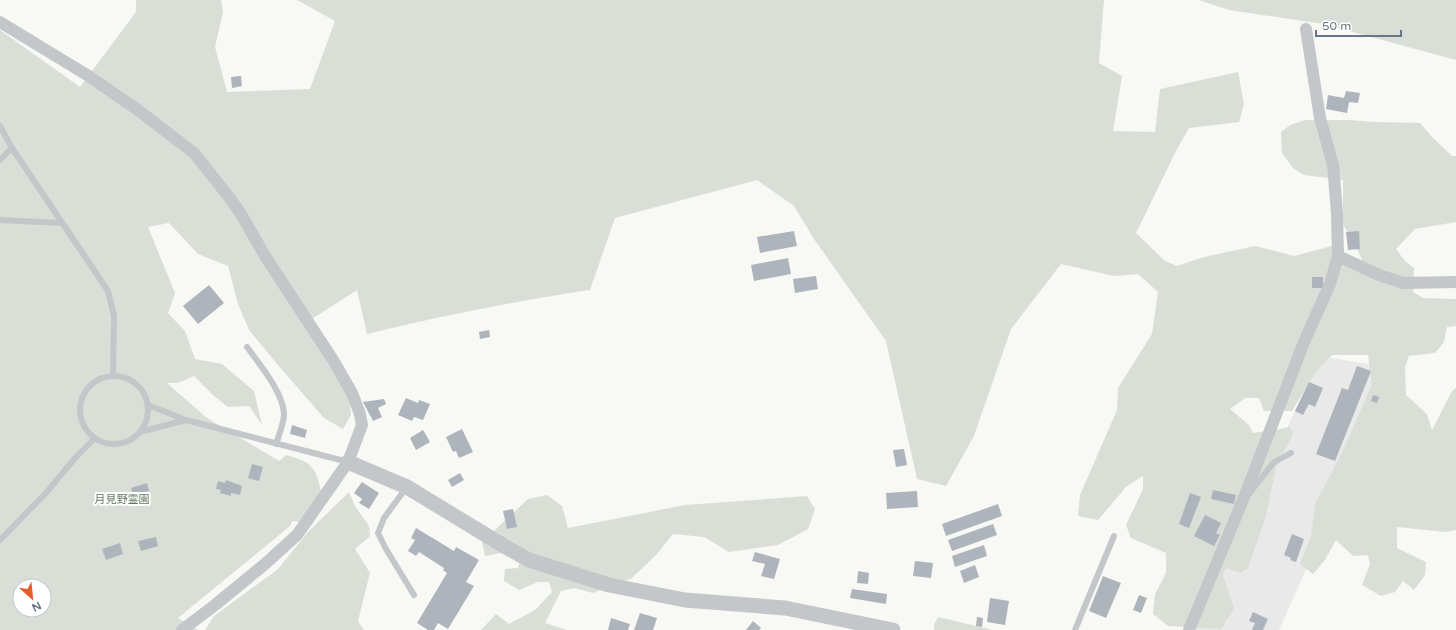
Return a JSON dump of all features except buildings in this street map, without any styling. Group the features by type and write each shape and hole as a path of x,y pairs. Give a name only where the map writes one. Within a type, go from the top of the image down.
{"street":[{"path":"0,22 87,75 144,115 194,153 241,214 265,256 333,360 352,393 360,414 362,425 348,462 297,535 265,564 182,630"},
{"path":"1189,630 1241,504 1304,342 1330,284 1338,256 1337,212 1333,165 1320,118 1306,29"},
{"path":"1338,256 1379,275 1403,283 1456,282"},
{"path":"348,462 407,486 529,560 609,585 684,600 785,608 893,630"}],"lane":[{"path":"0,126 12,148 61,223 108,291 114,316 113,376"},
{"path":"0,160 12,148"},
{"path":"0,220 61,223"},
{"path":"248,347 272,383 281,400 284,415 276,444"},
{"path":"113,376 120,376 133,382 143,392 148,405 147,419 140,432 135,437 122,443 108,443 94,438 89,434 80,415 81,400 88,388 99,379 113,376"},
{"path":"148,405 186,420 348,462"},
{"path":"140,432 186,420"},
{"path":"0,540 3,532 46,493 94,438"},
{"path":"1241,504 1273,463 1291,453"},
{"path":"407,486 384,518 378,533 414,595"},
{"path":"1075,630 1114,536"}],"shaded area":[{"path":"1320,356 1392,368 1323,532 1279,630 1195,630"}],"green space":[{"name":"月見野霊園","path":"136,0 221,0 223,12 215,47 227,92 310,89 335,21 297,0 1104,0 1099,63 1122,76 1113,131 1155,132 1160,89 1238,72 1244,104 1239,122 1189,128 1176,151 1136,233 1165,261 1177,266 1204,257 1255,246 1294,256 1332,246 1363,264 1360,255 1343,224 1343,180 1304,175 1293,168 1282,153 1281,132 1290,125 1305,120 1420,123 1452,156 1456,156 1456,222 1415,229 1396,249 1405,261 1414,268 1413,292 1423,298 1456,299 1456,326 1447,327 1444,342 1435,353 1409,356 1405,367 1406,395 1427,414 1432,430 1452,391 1456,388 1456,530 1446,532 1397,527 1397,548 1426,562 1425,575 1414,590 1403,581 1395,592 1381,596 1362,585 1370,564 1368,555 1353,556 1336,540 1325,560 1313,574 1300,564 1311,536 1315,504 1342,453 1372,384 1368,355 1332,355 1315,373 1292,411 1264,411 1259,398 1245,398 1230,409 1249,425 1253,433 1290,427 1293,434 1276,467 1266,516 1248,568 1241,573 1226,568 1223,575 1234,608 1221,629 1168,626 1153,614 1155,594 1166,573 1166,553 1131,538 1126,525 1143,489 1143,476 1127,486 1098,520 1078,516 1080,495 1117,410 1118,388 1152,334 1158,292 1138,274 1114,276 1061,264 1011,329 974,436 946,486 917,479 886,341 814,239 794,206 757,180 615,218 590,290 478,309 367,334 357,290 304,324 349,398 351,415 343,429 324,418 249,330 238,304 228,266 198,254 169,223 148,227 175,293 168,313 185,331 195,359 222,364 254,391 262,425 249,406 228,407 214,396 194,376 178,383 167,383 207,418 279,461 286,455 301,460 311,466 317,475 321,491 300,522 293,521 289,527 178,618 198,630 0,630 0,30 80,87 136,12"},
{"path":"1199,0 1456,0 1456,60 1323,24 1229,10"},
{"path":"349,492 355,506 369,526 370,536 355,549 370,573 358,621 364,630 205,630 214,616 277,570 309,531"},
{"path":"547,495 562,506 568,528 685,505 807,496 815,509 808,529 778,545 729,552 704,537 673,534 657,554 632,578 593,593 574,588 561,591 545,623 567,630 481,630 496,614 509,624 535,610 552,592 549,582 538,582 519,590 504,581 505,569 518,568 523,549 485,556 482,542 528,499"},
{"path":"938,617 993,630 934,630 934,625"}]}
